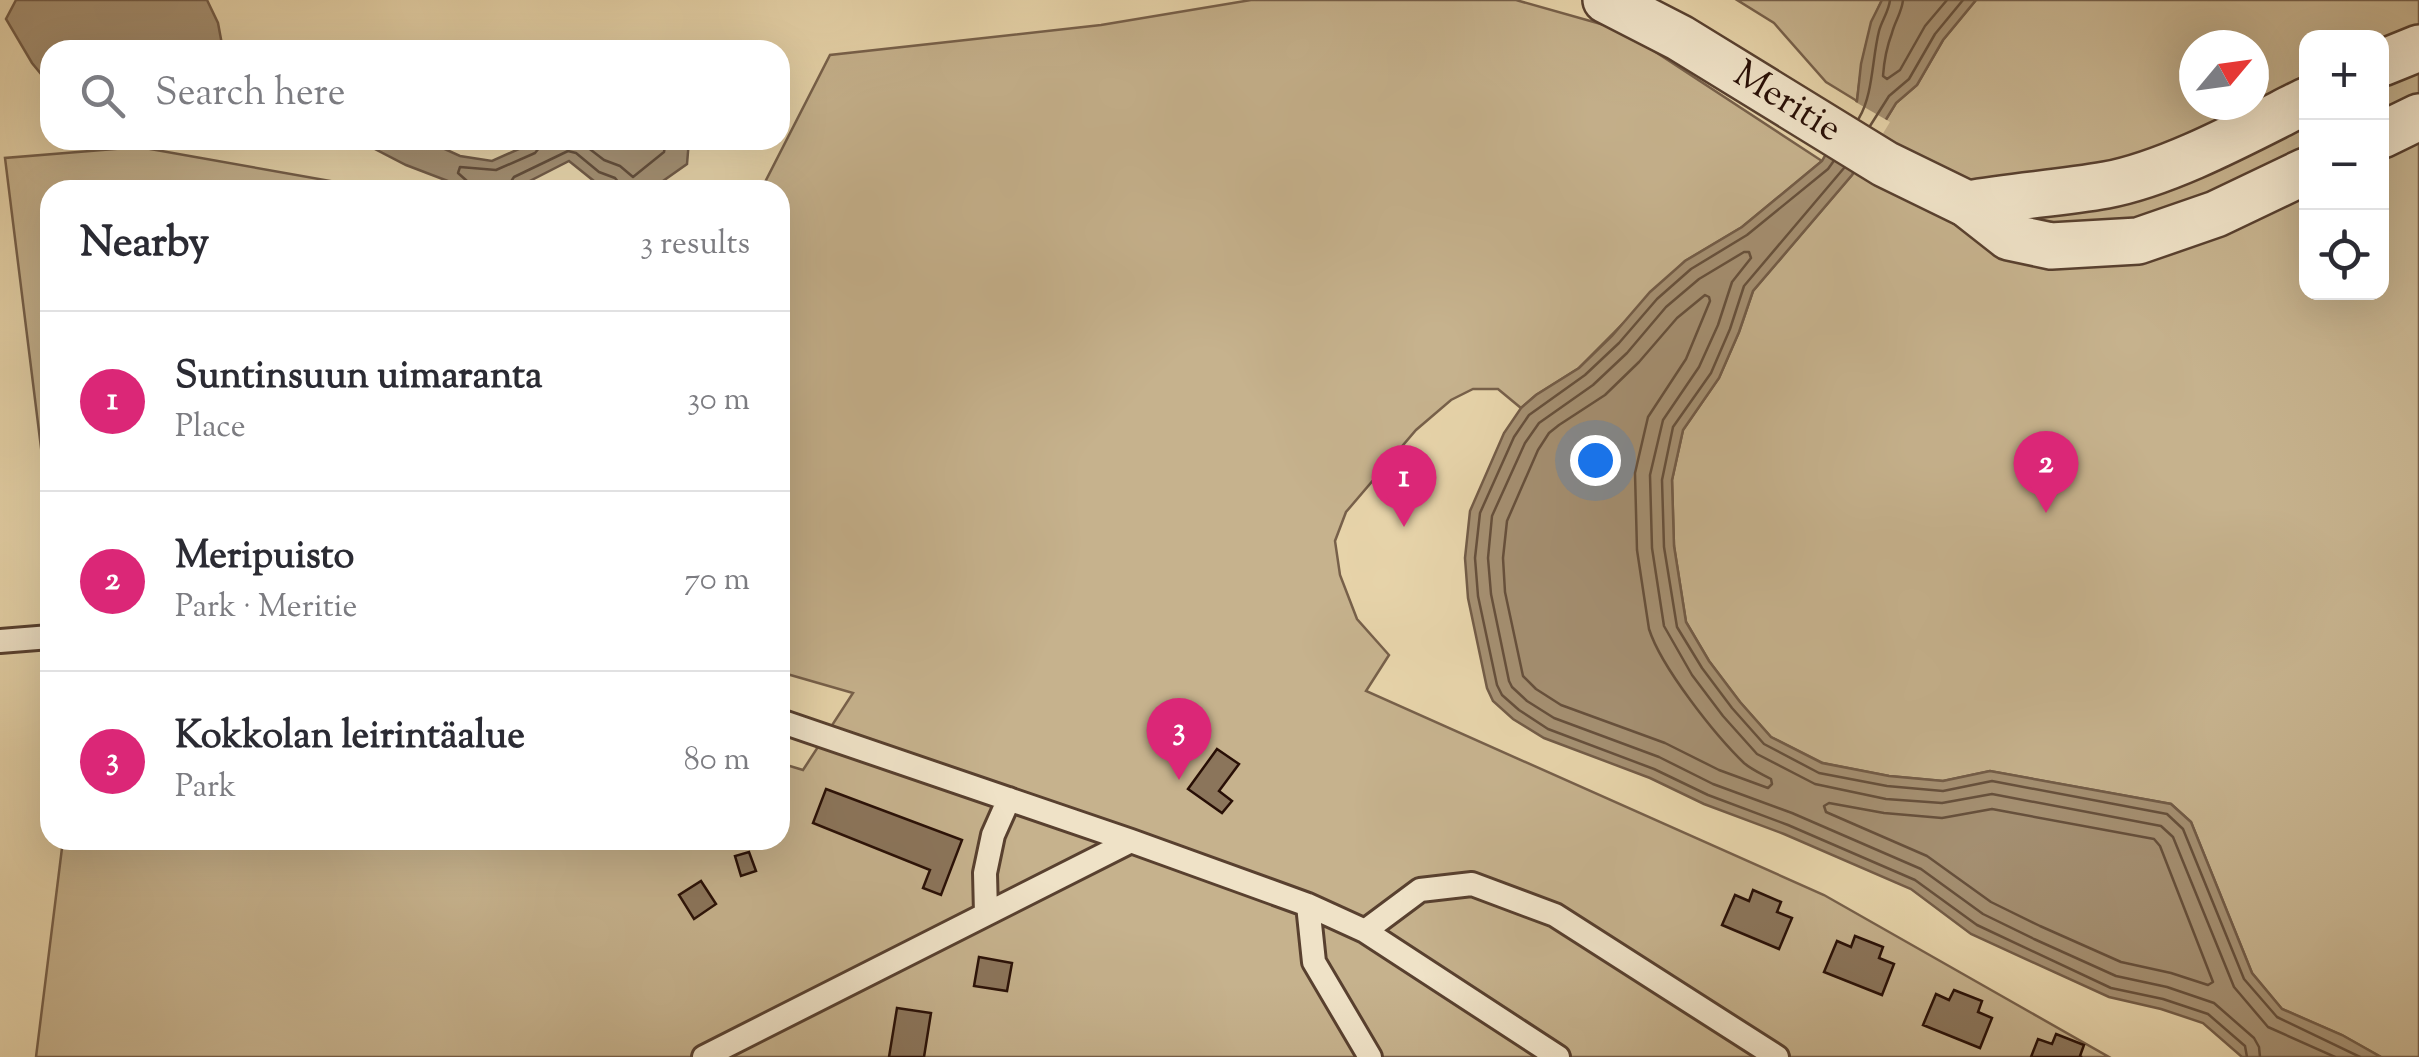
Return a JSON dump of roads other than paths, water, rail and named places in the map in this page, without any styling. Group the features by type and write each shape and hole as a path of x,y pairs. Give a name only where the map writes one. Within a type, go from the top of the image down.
{"street":[{"name":"Meritie","path":"1606,0 1680,38 1885,164 1967,204 2009,237 2051,246 2138,241 2216,214 2299,174"},
{"path":"2389,61 2419,48"},
{"path":"1967,204 2108,184 2162,168 2299,104"},
{"path":"2389,132 2419,117"}],"lane":[{"path":"0,641 40,638"},
{"path":"790,724 1308,905 1365,931 1558,1057"},
{"path":"986,914 984,873 993,836 1009,799"},
{"path":"704,1057 1132,841"},
{"path":"1365,931 1420,890 1472,884 1555,915 1777,1057"},
{"path":"1308,905 1314,962 1370,1057"}],"water":[{"path":"16,0 207,0 221,40 40,40 40,73 6,19"},
{"path":"1882,0 1976,0 1943,40 1917,85 1896,103 1852,175 1753,291 1719,378 1683,430 1672,480 1674,546 1686,622 1709,661 1771,737 1822,763 1889,776 1943,781 1990,771 2171,804 2191,822 2252,973 2282,1009 2381,1057 2242,1057 2203,1023 2109,997 1971,934 1911,889 1650,778 1544,738 1493,701 1468,598 1465,558 1470,511 1504,433 1521,408 1579,368 1650,292 1685,261 1742,227 1822,161 1857,101 1871,22"},
{"path":"377,150 447,150 492,161 517,150 688,150 687,164 664,180 593,180 569,161 532,180 445,180"}],"place":[{"name":"Meripuisto","path":"2046,513"},
{"name":"Suntinsuun uimaranta","path":"1404,527"},
{"name":"Kokkolan leirintäalue","path":"1179,780"}]}
